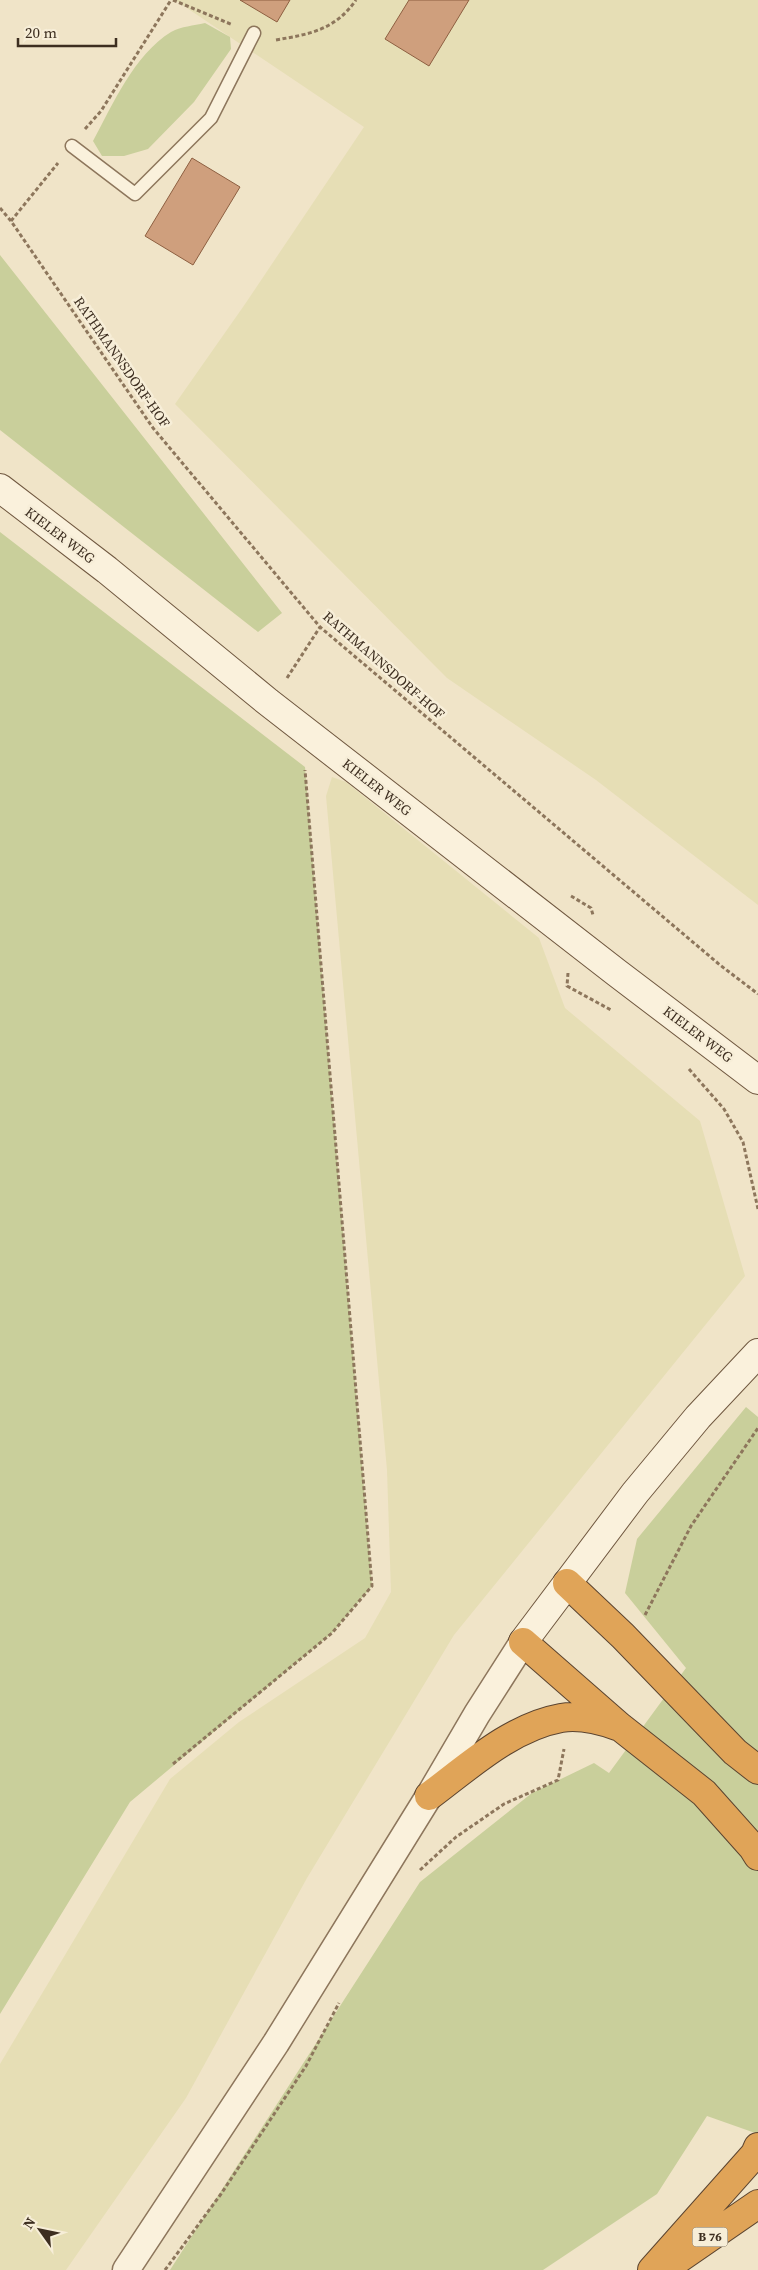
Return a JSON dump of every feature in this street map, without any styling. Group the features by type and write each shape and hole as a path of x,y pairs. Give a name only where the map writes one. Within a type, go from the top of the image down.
{"highway":[{"path":"567,1583 623,1636 735,1752 758,1770"},
{"path":"524,1642 619,1726 704,1793 758,1856"},
{"path":"429,1796 486,1753 527,1728 561,1718 596,1719 619,1726"},
{"path":"652,2270 756,2154 758,2148"},
{"name":"B 76","path":"662,2270 758,2204"}],"street":[{"name":"KIELER WEG","path":"0,488 107,570 297,725 758,1080"},
{"path":"126,2270 276,2043 429,1796 477,1714 524,1642 636,1493 686,1432 758,1353"}],"lane":[{"path":"72,146 135,194 211,118 254,33"}],"path":[{"path":"11,221 100,111 171,0"},
{"name":"RATHMANNSDORF-HOF","path":"0,208 11,221 152,428 320,627 720,965 758,994"},
{"path":"268,702 285,682 320,627"},
{"path":"173,1764 332,1633 372,1586 305,777 297,725"},
{"path":"623,1636 646,1615 691,1526 758,1428"},
{"path":"418,1872 456,1837 496,1810 558,1780 564,1749 561,1718"},
{"path":"165,2270 221,2194 306,2066 343,1996"}],"shaded area":[{"path":"175,0 758,0 758,905 596,780 447,678 175,404 364,127"},
{"path":"332,777 346,782 539,938 565,1008 700,1121 745,1276 454,1635 307,1878 186,2098 66,2270 0,2270 0,2064 170,1779 239,1722 365,1638 391,1592 387,1470 326,796"}],"green space":[{"path":"205,23 230,37 231,49 194,102 148,149 124,156 102,156 93,141 135,67 158,42 171,32 183,27"},
{"path":"0,255 282,613 258,632 0,430"},
{"path":"0,532 305,767 372,1586 332,1633 130,1802 0,2014"},
{"path":"746,1407 758,1417 758,2134 707,2116 657,2194 543,2270 170,2270 420,1882 532,1793 594,1763 609,1773 686,1668 625,1593 637,1539"}],"building":[{"path":"240,0 290,0 277,22"},
{"path":"409,0 469,0 429,66 385,39"},
{"path":"192,158 240,187 193,265 145,236"}]}
